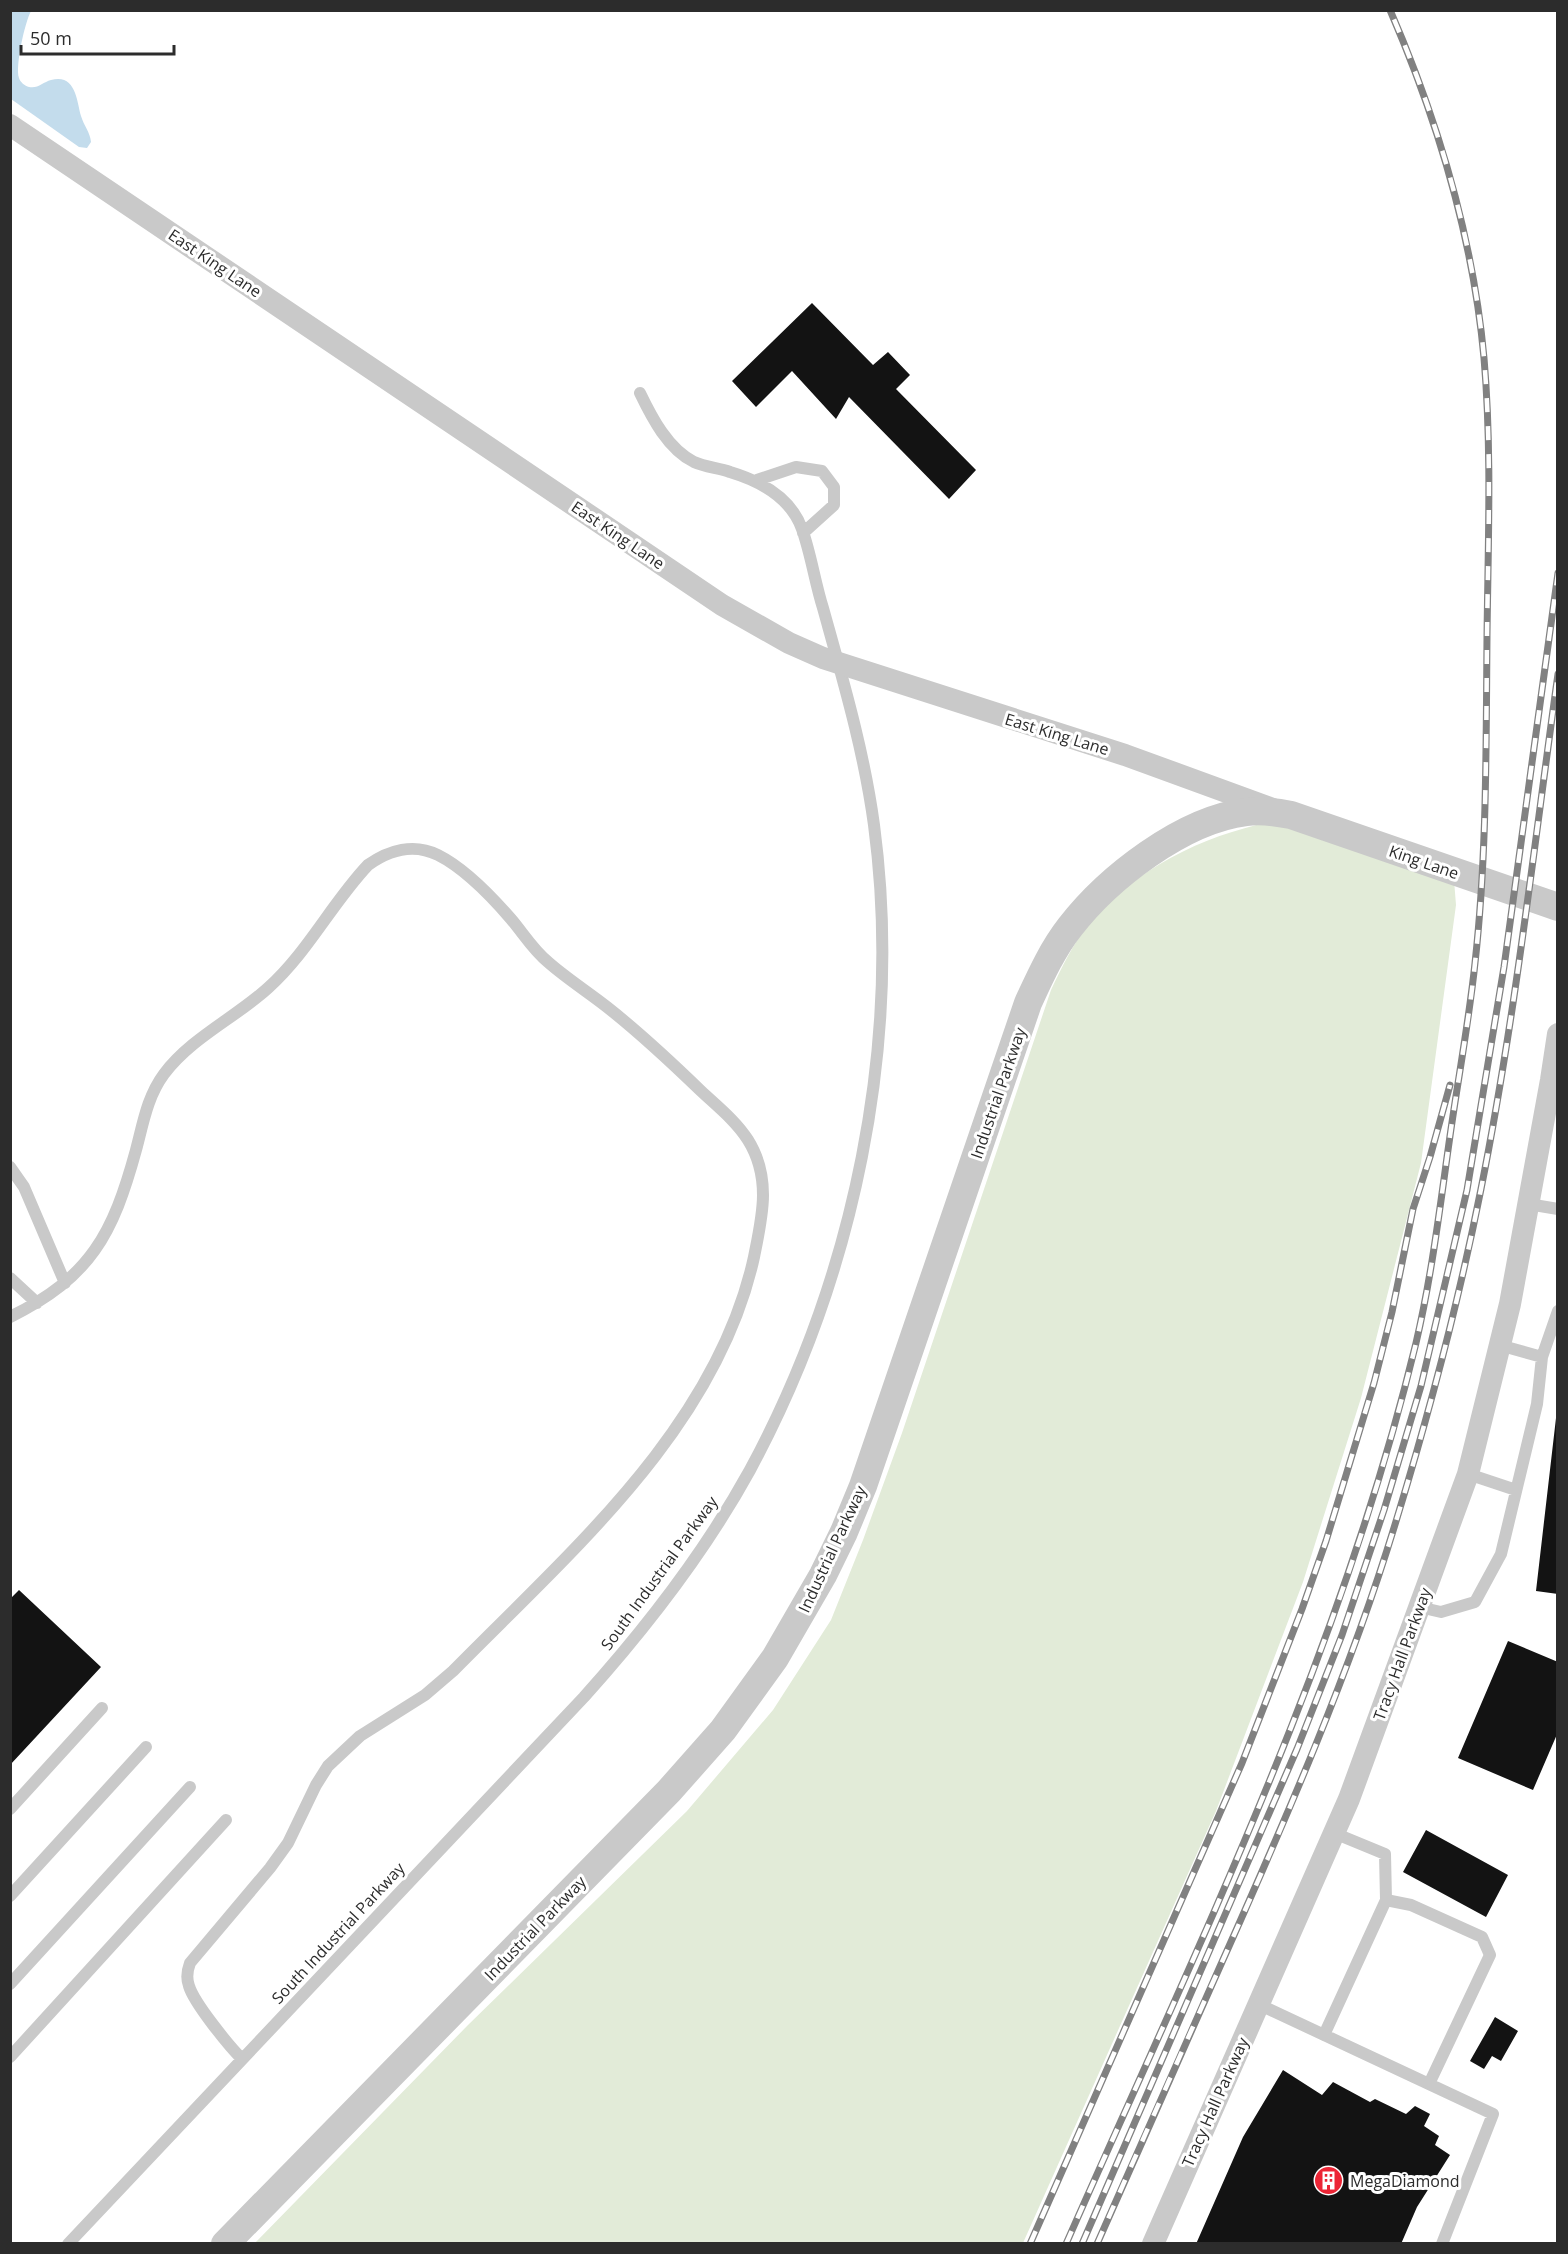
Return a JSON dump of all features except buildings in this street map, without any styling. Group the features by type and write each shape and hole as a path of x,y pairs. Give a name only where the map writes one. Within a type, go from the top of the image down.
{"street":[{"name":"East King Lane","path":"10,125 722,605 789,643 840,664 1125,755 1291,815"},
{"name":"Industrial Parkway","path":"225,2244 669,1791 723,1730 775,1658 823,1575 859,1495 1028,1003 1040,977 1070,928 1088,906 1116,879 1146,856 1179,836 1232,814 1261,811 1291,815"},
{"name":"King Lane","path":"1291,815 1557,907"},
{"name":"Tracy Hall Parkway","path":"1153,2244 1349,1799 1468,1474 1510,1304 1557,1034"}],"lane":[{"path":"640,393 655,425 693,461 757,480 796,467 822,471 834,487 834,505 803,533"},
{"name":"South Industrial Parkway","path":"68,2244 616,1662 684,1572 729,1505 768,1434 794,1378 824,1299 846,1224 868,1125 879,1033 880,909 874,828 862,758 840,664 803,533 788,506 757,480"},
{"path":"10,1317 37,1303 65,1283 87,1261 110,1226 126,1187 149,1101 162,1077 180,1056 252,1002 284,972 368,865 378,858 399,850 426,851 438,855 478,885 548,963 610,1009 734,1122 748,1142 759,1166 763,1188 762,1210 750,1274 741,1305 717,1362 702,1389 667,1440 609,1511 453,1671 425,1695 360,1736 328,1766 316,1785 288,1843 270,1868 190,1963 187,1979 191,1992 242,2060"},
{"path":"10,1167 24,1187 65,1283"},
{"path":"1528,1204 1557,1209"},
{"path":"10,1278 37,1303"},
{"path":"1419,1607 1441,1612 1475,1602 1501,1554 1537,1404 1542,1357 1557,1311"},
{"path":"1499,1345 1542,1357"},
{"path":"1468,1474 1516,1490"},
{"path":"10,1809 102,1708"},
{"path":"10,1896 146,1747"},
{"path":"10,1984 190,1787"},
{"path":"10,2057 226,1820"},
{"path":"1324,2035 1386,1900 1385,1854 1334,1833"},
{"path":"1386,1900 1411,1905 1482,1937 1490,1955 1429,2084"},
{"path":"1258,2004 1493,2114 1442,2244"}],"green space":[{"path":"1270,822 1454,880 1456,905 1421,1163 1361,1398 1303,1582 1216,1811 1023,2243 254,2244 468,2025 687,1811 773,1710 831,1620 863,1540 902,1433 1051,990 1068,955 1090,923 1108,904 1149,871 1195,846 1245,828"}],"water":[{"path":"11,10 31,11 19,54 20,79 29,87 59,79 70,85 74,90 90,138 91,142 87,148 79,147 11,99"}],"railway":[{"path":"1066,2244 1261,1801 1348,1575 1384,1460 1422,1317 1467,1028 1479,922 1485,800 1489,498 1484,358 1471,268 1451,180 1423,94 1390,10"},
{"path":"1082,2244 1297,1749 1342,1635 1384,1510 1421,1386 1467,1190 1504,967 1558,573"},
{"path":"1097,2244 1315,1748 1379,1576 1409,1477 1453,1313 1493,1125 1523,932 1558,674"},
{"path":"1030,2244 1242,1763 1302,1609 1326,1541 1374,1383 1392,1312 1413,1209 1450,1085"}],"place":[{"name":"MegaDiamond","path":"1329,2181"}]}
